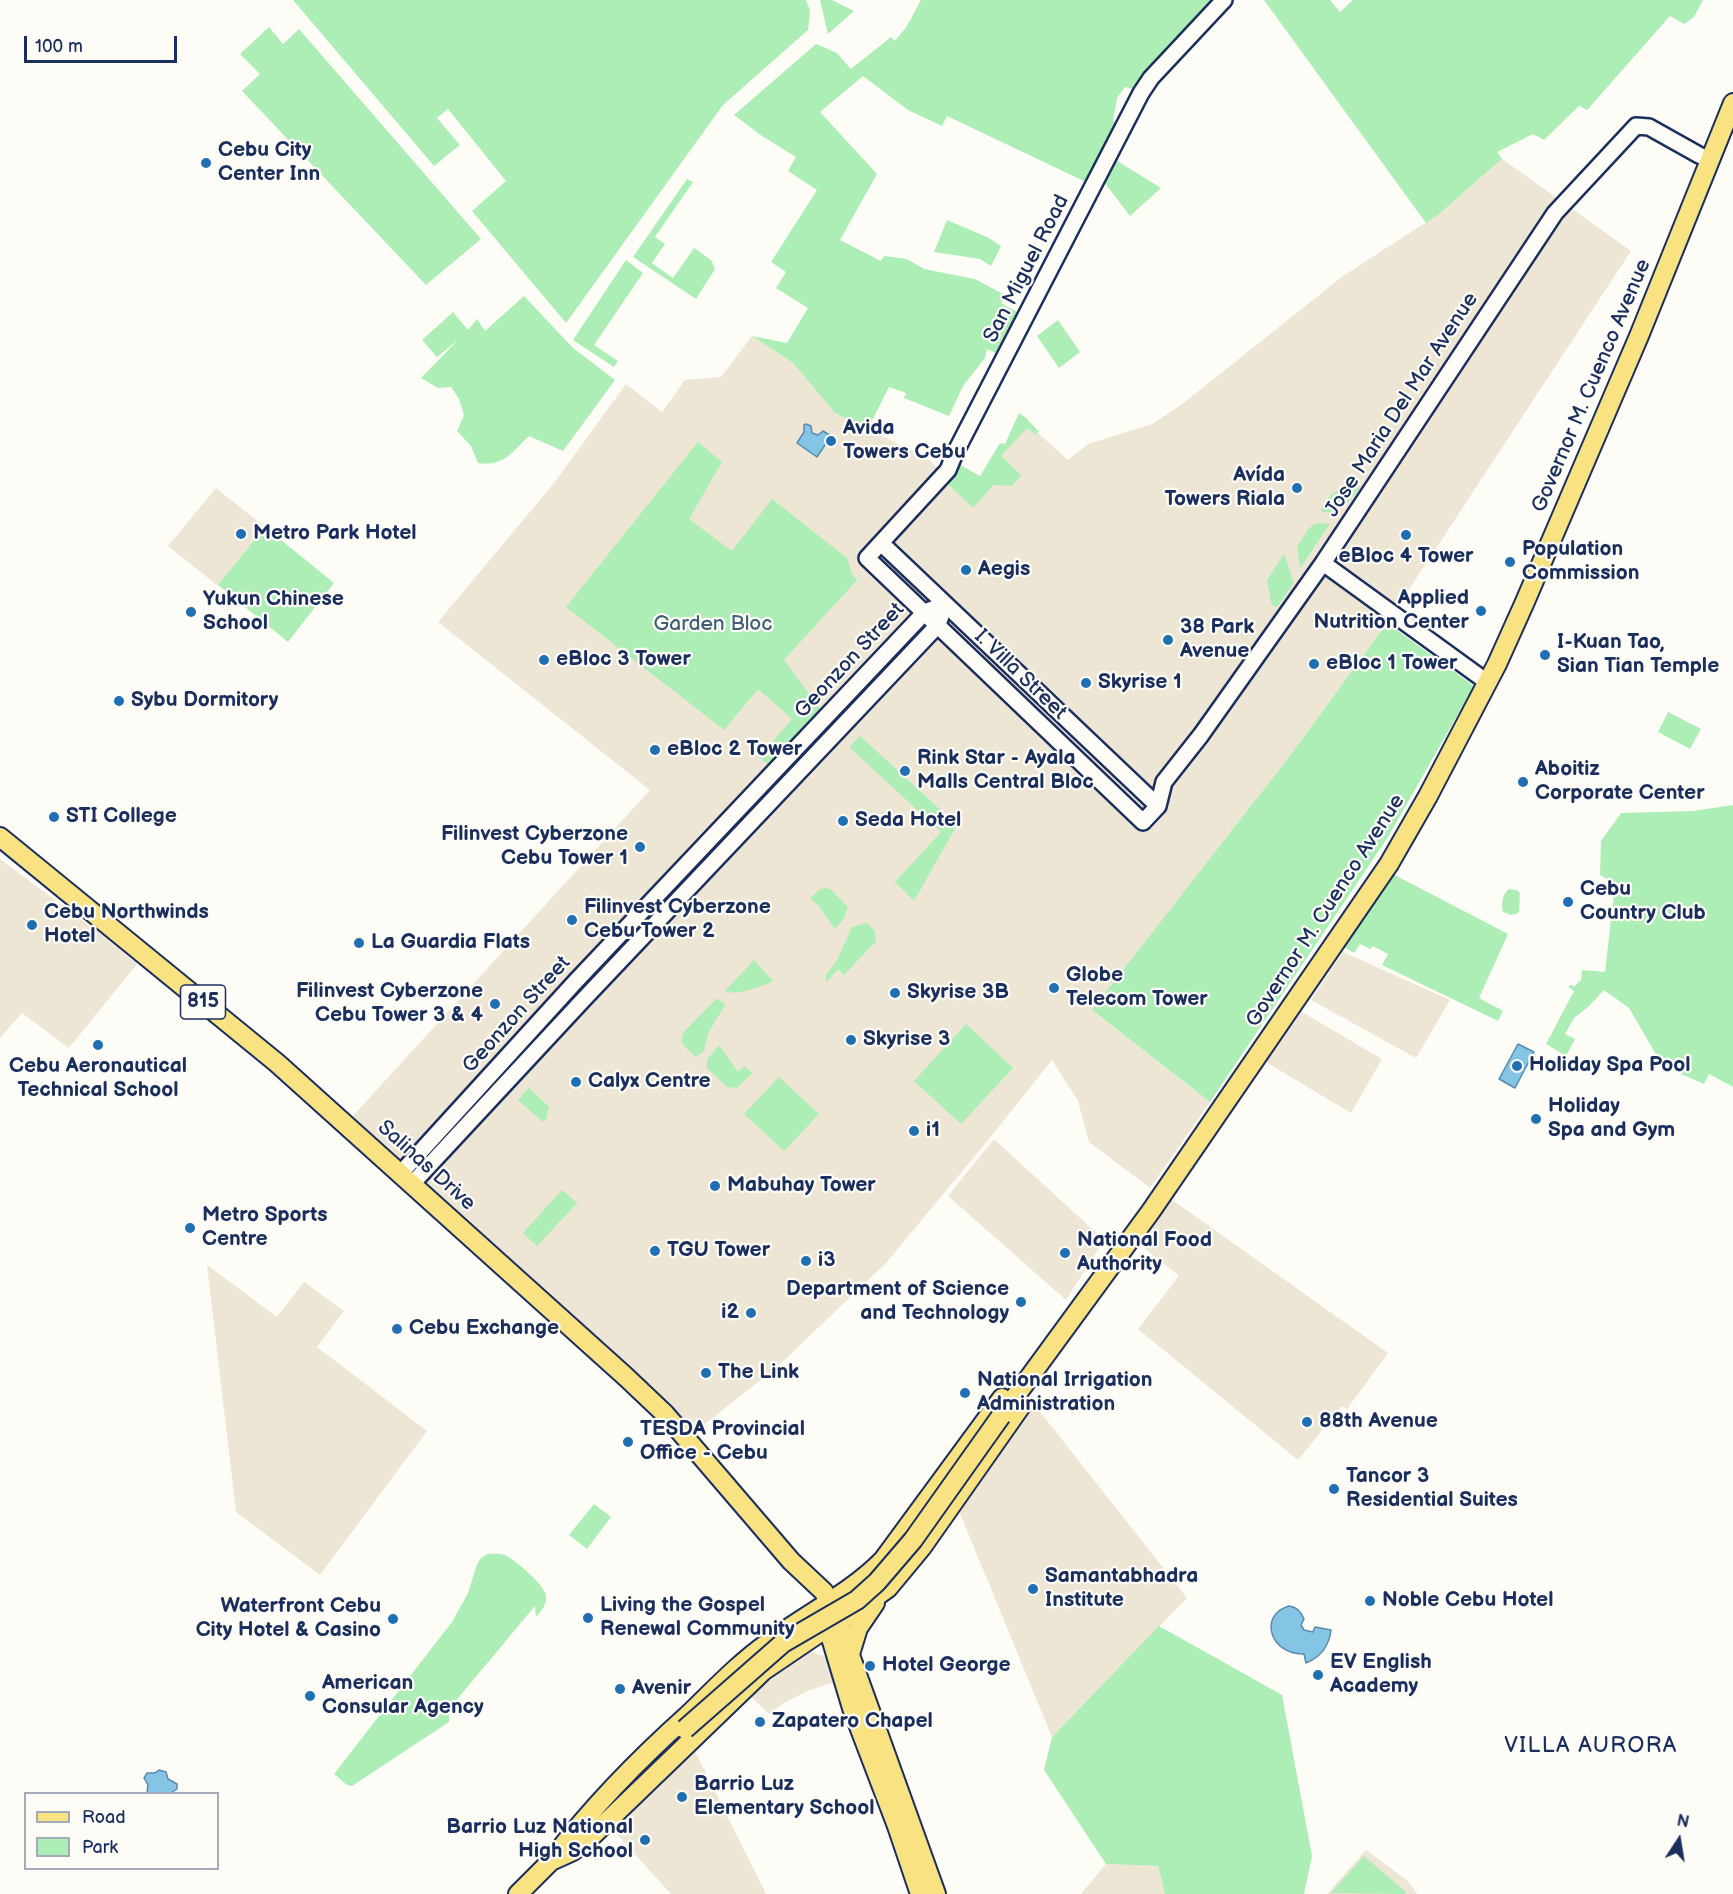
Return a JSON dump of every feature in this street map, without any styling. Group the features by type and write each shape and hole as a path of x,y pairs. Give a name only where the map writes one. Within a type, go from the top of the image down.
{"main road":[{"name":"Governor M. Cuenco Avenue","path":"551,1861 593,1823 686,1729 783,1643 857,1600 877,1582 907,1547 1000,1416 1151,1212 1389,864 1454,748 1524,604 1639,336 1733,103"},
{"name":"Salinas Drive","path":"0,837 277,1064 665,1414 791,1561 823,1605"},
{"name":"Governor M. Cuenco Avenue","path":"551,1861 580,1823 680,1721 743,1662 774,1638 873,1571 893,1548 996,1406 1061,1323 1075,1317"},
{"name":"Governor M. Cuenco Avenue","path":"551,1861 573,1851 593,1835 763,1671 887,1589 922,1546 1011,1423 1071,1330 1075,1317"},
{"path":"774,1638 785,1640 792,1650 815,1646 843,1655 853,1642 860,1624 887,1589 873,1583 873,1571"},
{"name":"815","path":"823,1605 833,1624 936,1894"},
{"name":"815","path":"843,1655 852,1708 920,1894"},
{"path":"518,1894 551,1861"}],"street":[{"name":"San Miguel Road","path":"867,558 948,470 1141,93 1151,78 1224,0"},
{"name":"Jose Maria Del Mar Avenue","path":"1158,807 1164,782 1201,735 1323,563 1554,213 1636,126 1649,127 1710,160"},
{"name":"I. Villa Street","path":"867,558 1143,822 1158,807 881,543"},
{"path":"1323,563 1488,682"},
{"name":"Geonzon Street","path":"406,1179 583,974 925,612 945,604"},
{"name":"Geonzon Street","path":"406,1179 595,986 938,625 945,604"},
{"path":"1127,806 1141,791 1164,782"}],"shaded area":[{"path":"1502,159 1631,251 1387,623 1289,757 1093,1011 1210,1102 1150,1188 1089,1142 1078,1101 1052,1060 886,1263 776,1368 696,1431 352,1117 650,790 438,622 554,483 626,384 662,412 685,380 721,377 752,336 793,363 835,413 927,458 966,494 1028,424 1068,460 1088,444 1152,424 1181,405 1343,276 1439,214"},
{"name":"Metro Park Hotel","path":"216,488 265,527 218,586 168,546"},
{"path":"0,859 137,964 69,1048 22,1013 0,1038"},
{"path":"1343,952 1450,1000 1416,1058 1311,1000"},
{"path":"1302,1012 1382,1059 1351,1113 1266,1062"},
{"path":"994,1139 1104,1240 1066,1300 948,1196"},
{"path":"1171,1199 1388,1353 1347,1409 1342,1406 1298,1460 1138,1329 1179,1276 1138,1243"},
{"path":"207,1265 277,1317 304,1282 344,1311 317,1347 427,1431 320,1575 236,1512"},
{"path":"1033,1403 1187,1598 1052,1737 959,1511"},
{"path":"812,1652 830,1658 838,1681 807,1691 769,1714 750,1696 797,1655"},
{"name":"Barrio Luz Elementary School","path":"694,1749 766,1894 671,1894 613,1830"},
{"path":"1366,1850 1408,1881 1417,1894 1327,1894"},
{"path":"1106,1864 1158,1866 1165,1894 1081,1894"}],"green space":[{"path":"293,0 806,0 810,10 808,30 723,105 566,323 472,211 506,181 448,109 437,118 460,145 434,166"},
{"path":"820,0 832,0 854,11 828,34"},
{"path":"921,0 1220,0 1137,90 1125,87 1117,98 1113,121 1122,123 1088,183 947,116 942,126 908,110 863,76 820,112 877,174 840,240 881,261 884,256 907,259 924,269 975,279 1005,295 1001,303 1021,314 1000,355 987,349 985,358 963,386 949,416 904,398 906,393 889,387 868,429 835,413 793,363 752,336 787,343 808,308 776,288 786,272 771,262 817,190 788,171 796,157 734,115 816,44 837,53 851,69 891,37 895,41 907,26"},
{"path":"1264,0 1330,0 1340,12 1353,0 1703,0 1694,17 1684,24 1670,16 1587,110 1579,106 1544,140 1533,134 1497,152 1502,159 1426,223"},
{"path":"269,27 283,44 299,29 481,239 426,285 242,91 260,74 240,54"},
{"path":"1114,159 1161,188 1130,216 1104,182"},
{"path":"687,179 693,182 655,237 665,244 652,263 673,278 694,248 711,260 715,269 696,299 633,257"},
{"path":"947,220 989,238 1001,246 991,266 980,259 934,252"},
{"path":"626,260 643,273 594,345 618,361 614,367 573,340"},
{"path":"524,296 573,348 615,380 563,451 529,436 507,457 495,463 478,463 471,446 457,431 464,415 459,399 451,387 438,388 421,378 458,340 437,357 422,340 453,312 468,330 477,319 485,331"},
{"path":"1058,320 1080,352 1059,368 1037,336"},
{"path":"1019,413 1039,432 1035,434 1027,428 1001,456 1021,475 1012,486 993,485 973,508 948,484 957,463 980,476 1000,443 1005,444"},
{"name":"Garden Bloc","path":"698,442 722,462 689,519 732,551 772,499 847,558 852,574 857,580 784,660 822,711 770,766 759,757 792,719 758,689 724,730 566,607"},
{"path":"1347,486 1361,487 1340,509 1330,513 1321,510 1331,495"},
{"path":"1317,523 1330,524 1300,568 1297,547 1309,528"},
{"path":"265,527 334,583 288,642 218,585"},
{"path":"1284,554 1294,583 1277,607 1271,602 1267,580"},
{"path":"1387,623 1474,686 1388,837 1210,1102 1092,1010 1289,757"},
{"path":"1668,712 1701,729 1690,749 1658,732"},
{"path":"860,736 957,825 914,901 895,882 941,832 849,747"},
{"name":"Cebu Country Club","path":"1733,805 1733,1087 1709,1074 1704,1084 1667,1068 1666,1063 1661,1063 1629,1008 1604,990 1574,1018 1565,1034 1575,1039 1566,1056 1546,1044 1574,991 1568,987 1575,986 1581,981 1582,970 1605,972 1615,884 1600,875 1601,841 1621,813 1693,811"},
{"path":"1389,872 1508,934 1479,998 1503,1011 1498,1021 1382,965 1388,954 1373,946 1370,949 1360,944 1354,953 1341,945"},
{"path":"825,888 830,889 848,907 845,917 835,929 818,905 810,898"},
{"path":"1509,889 1520,893 1519,912 1511,915 1503,912 1502,906 1503,897"},
{"path":"867,923 875,931 876,941 844,975 838,969 826,983 826,975 836,962 852,927"},
{"path":"754,960 773,981 741,992 725,991"},
{"path":"717,998 725,1005 708,1033 704,1051 695,1057 681,1042 683,1033"},
{"path":"966,1024 1013,1068 961,1124 914,1081"},
{"path":"719,1045 738,1072 744,1066 752,1073 737,1088 727,1087 707,1068 707,1059"},
{"path":"779,1077 819,1114 784,1151 744,1114"},
{"path":"529,1088 549,1107 543,1122 518,1100"},
{"path":"562,1190 577,1203 537,1246 523,1233"},
{"path":"594,1504 611,1517 587,1549 569,1535"},
{"path":"488,1554 507,1556 530,1574 541,1586 546,1596 543,1608 536,1617 535,1606 449,1709 449,1722 352,1786 347,1785 334,1774 452,1622 468,1593 477,1564"},
{"path":"1159,1626 1282,1695 1312,1856 1304,1894 1165,1894 1158,1866 1106,1864 1044,1770 1052,1737"},
{"path":"1364,1856 1406,1892 1404,1894 1331,1893"}],"water":[{"path":"806,424 811,426 812,433 818,435 823,431 831,436 817,457 797,443"},
{"name":"Holiday Spa Pool","path":"1518,1044 1534,1052 1515,1088 1499,1079"},
{"path":"1289,1606 1296,1608 1302,1614 1304,1619 1301,1625 1304,1630 1313,1632 1315,1627 1331,1630 1323,1650 1316,1658 1306,1663 1304,1654 1292,1653 1283,1648 1272,1634 1273,1617"},
{"path":"159,1770 166,1772 168,1779 177,1784 177,1789 172,1792 147,1792 148,1785 144,1778 147,1773 155,1773"}],"place":[{"name":"Cebu City Center Inn","path":"206,163"},
{"name":"Avida Towers Cebu","path":"831,441"},
{"name":"Avída Towers Riala","path":"1297,488"},
{"name":"Metro Park Hotel","path":"241,534"},
{"name":"eBloc 4 Tower","path":"1406,535"},
{"name":"Population Commission","path":"1510,562"},
{"name":"Aegis","path":"966,570"},
{"name":"Applied Nutrition Center","path":"1481,611"},
{"name":"Yukun Chinese School","path":"191,612"},
{"name":"38 Park Avenue","path":"1168,640"},
{"name":"I-Kuan Tao, Sian Tian Temple","path":"1545,655"},
{"name":"eBloc 3 Tower","path":"544,660"},
{"name":"eBloc 1 Tower","path":"1314,664"},
{"name":"Skyrise 1","path":"1086,683"},
{"name":"Sybu Dormitory","path":"119,701"},
{"name":"eBloc 2 Tower","path":"655,750"},
{"name":"Rink Star - Ayala Malls Central Bloc","path":"905,771"},
{"name":"Aboitiz Corporate Center","path":"1523,782"},
{"name":"STI College","path":"54,817"},
{"name":"Seda Hotel","path":"843,821"},
{"name":"Filinvest Cyberzone Cebu Tower 1","path":"640,847"},
{"name":"Cebu Country Club","path":"1568,902"},
{"name":"Filinvest Cyberzone Cebu Tower 2","path":"572,920"},
{"name":"Cebu Northwinds Hotel","path":"32,925"},
{"name":"La Guardia Flats","path":"359,943"},
{"name":"Globe Telecom Tower","path":"1054,988"},
{"name":"Skyrise 3B","path":"895,993"},
{"name":"Filinvest Cyberzone Cebu Tower 3 & 4","path":"495,1004"},
{"name":"Skyrise 3","path":"851,1040"},
{"name":"Cebu Aeronautical Technical School","path":"98,1045"},
{"name":"Holiday Spa Pool","path":"1517,1066"},
{"name":"Calyx Centre","path":"576,1082"},
{"name":"Holiday Spa and Gym","path":"1536,1119"},
{"name":"i1","path":"914,1131"},
{"name":"Mabuhay Tower","path":"715,1186"},
{"name":"Metro Sports Centre","path":"190,1228"},
{"name":"TGU Tower","path":"655,1251"},
{"name":"National Food Authority","path":"1065,1253"},
{"name":"i3","path":"806,1261"},
{"name":"Department of Science and Technology","path":"1021,1302"},
{"name":"i2","path":"751,1313"},
{"name":"Cebu Exchange","path":"397,1329"},
{"name":"The Link","path":"706,1373"},
{"name":"National Irrigation Administration","path":"965,1393"},
{"name":"88th Avenue","path":"1307,1422"},
{"name":"TESDA Provincial Office - Cebu","path":"628,1442"},
{"name":"Tancor 3 Residential Suites","path":"1334,1489"},
{"name":"Samantabhadra Institute","path":"1033,1589"},
{"name":"Noble Cebu Hotel","path":"1370,1601"},
{"name":"Living the Gospel Renewal Community","path":"588,1618"},
{"name":"Waterfront Cebu City Hotel & Casino","path":"393,1619"},
{"name":"Hotel George","path":"870,1666"},
{"name":"EV English Academy","path":"1318,1675"},
{"name":"Avenir","path":"620,1689"},
{"name":"American Consular Agency","path":"310,1696"},
{"name":"Zapatero Chapel","path":"760,1722"},
{"name":"Barrio Luz Elementary School","path":"682,1797"},
{"name":"Barrio Luz National High School","path":"645,1840"}],"district":[{"name":"VILLA AURORA","path":"1591,1746"}]}
